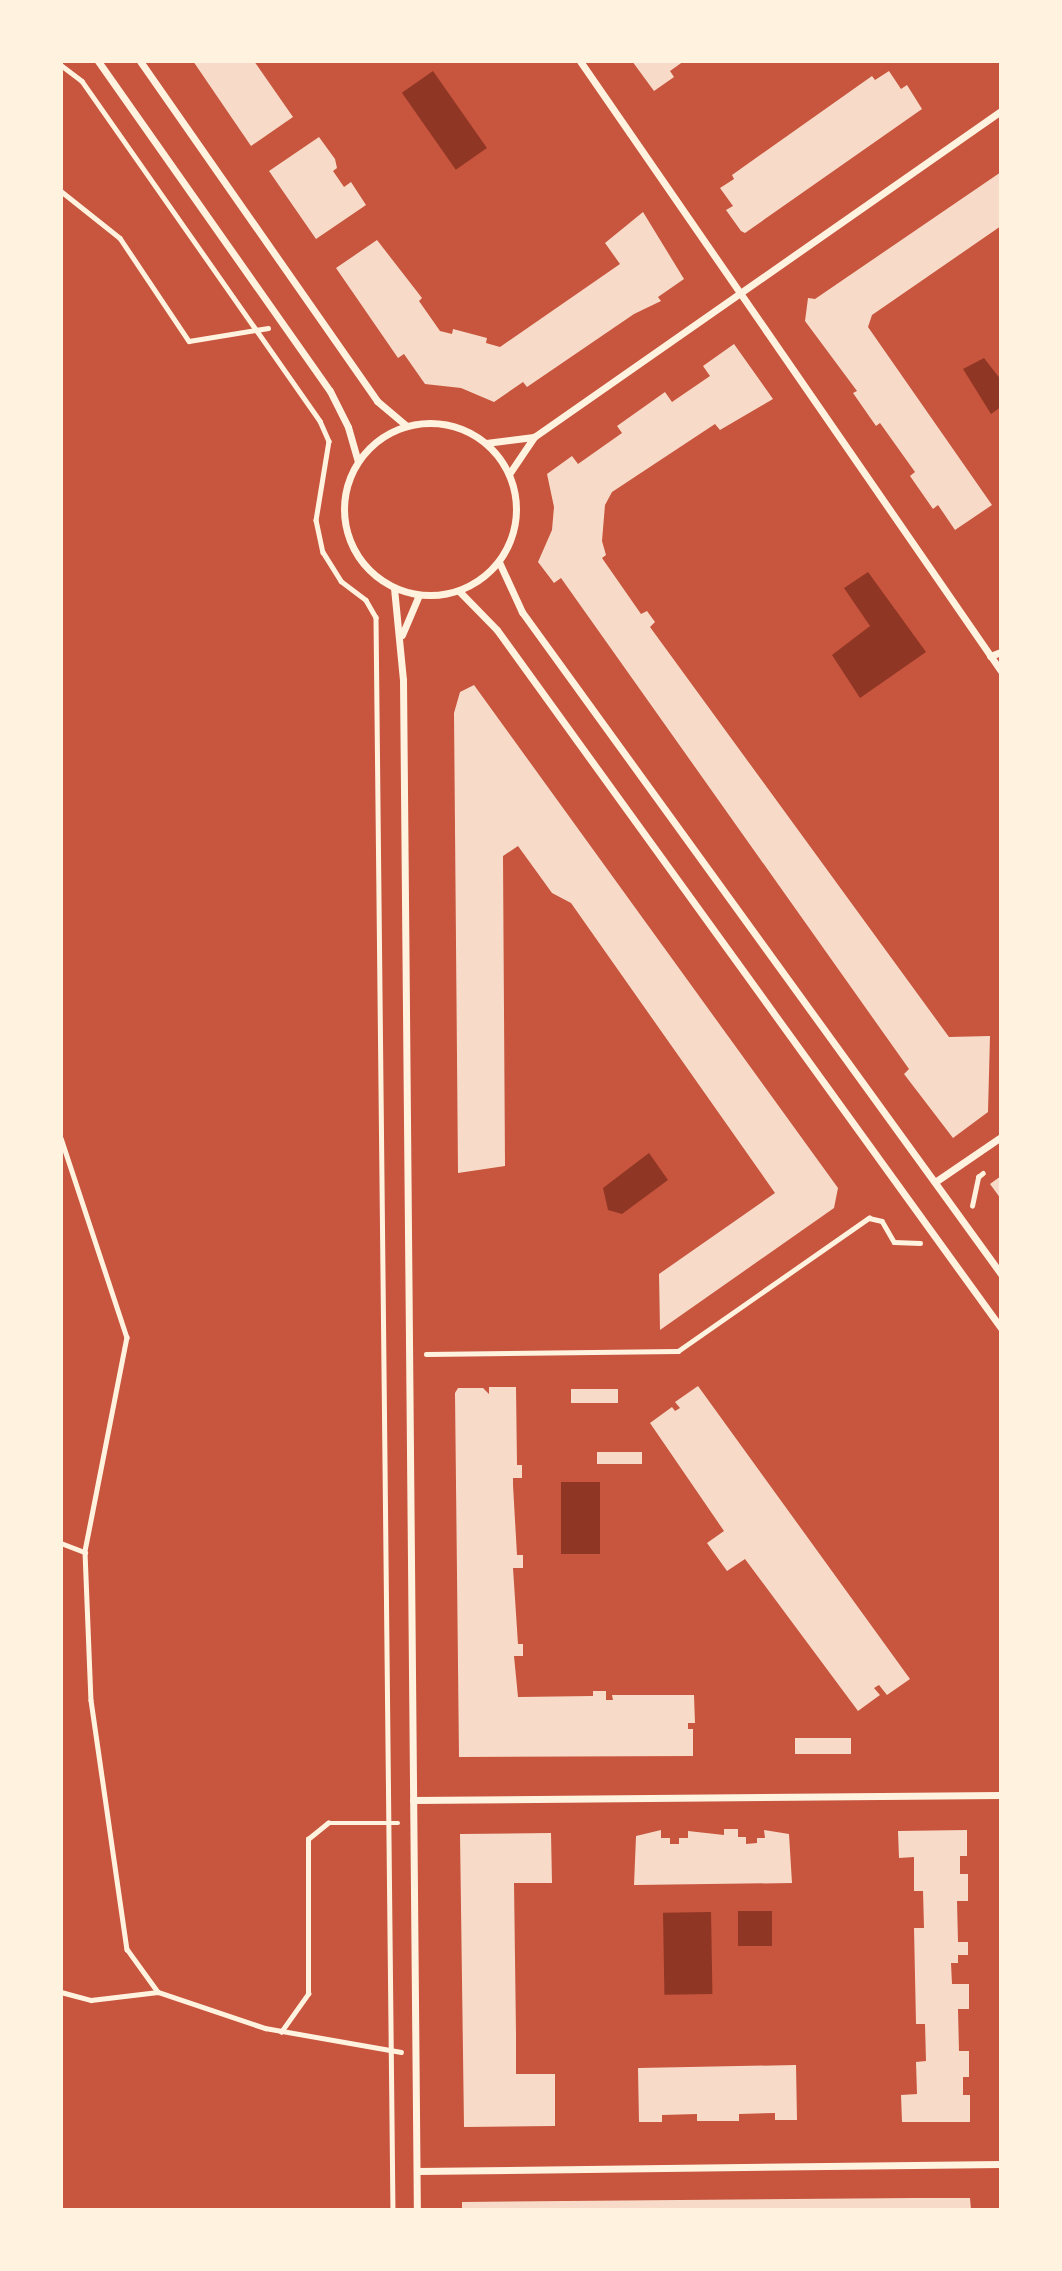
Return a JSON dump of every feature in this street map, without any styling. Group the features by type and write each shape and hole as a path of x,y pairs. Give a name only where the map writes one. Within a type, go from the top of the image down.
{"street":[{"path":"97,61 330,391 348,427 358,461"},
{"path":"140,61 377,401 407,426"},
{"path":"580,61 1001,671"},
{"path":"509,474 534,437 1001,111"},
{"path":"450,425 486,443 509,474 517,513 499,562 459,591 419,595 394,588 363,564 348,535 345,492 358,461 379,439 407,426 450,425"},
{"path":"486,443 534,437"},
{"path":"499,562 522,612 1001,1274"},
{"path":"394,588 402,635 417,2210"},
{"path":"459,591 497,630 1001,1328"},
{"path":"402,635 419,595"},
{"path":"990,656 1001,652"},
{"path":"935,1182 1001,1137"},
{"path":"412,1800 1001,1796"},
{"path":"416,2171 1001,2164"}],"path":[{"path":"61,65 82,81 257,331 329,441 316,520 323,552 341,580 366,600 376,617 393,2210"},
{"path":"61,191 120,238 189,341 257,331 283,324"},
{"path":"61,1138 127,1337 85,1552 91,1700 127,1949 158,1992"},
{"path":"959,1216 972,1208 978,1177 993,1165"},
{"path":"385,1355 678,1352 869,1218 882,1221 894,1242 919,1244 935,1234"},
{"path":"61,1544 85,1552"},
{"path":"281,2032 308,1994 308,1839 328,1823 414,1825"},
{"path":"61,1992 91,2000 158,1992 281,2032 416,2054"}],"shaded area":[{"path":"433,71 487,148 456,170 402,93"},
{"path":"984,358 1001,380 1001,407 991,414 963,369"},
{"path":"868,572 926,652 860,698 832,655 870,626 844,588"},
{"path":"649,1153 668,1180 622,1214 608,1210 603,1188"},
{"path":"561,1482 600,1482 600,1554 561,1554"},
{"path":"738,1911 772,1911 772,1946 738,1946"},
{"path":"711,1912 712,1994 664,1995 663,1913"}],"building":[{"path":"193,61 254,61 293,117 251,146"},
{"path":"632,61 684,61 670,71 674,77 654,91"},
{"path":"889,71 901,89 907,85 922,109 745,233 741,231 726,210 733,206 720,188 734,179 732,175 872,76 875,80"},
{"path":"319,137 335,159 337,168 333,171 344,187 351,182 366,205 316,239 269,171"},
{"path":"1001,172 1001,226 872,315 868,327 992,505 955,530 938,505 933,509 910,476 915,472 880,423 876,426 853,393 857,391 805,321 808,298 815,299"},
{"path":"643,212 684,279 658,297 661,301 634,314 527,387 523,382 494,402 461,388 425,384 404,354 398,358 336,268 377,240 422,298 419,301 440,331 452,334 453,329 487,338 486,343 500,347 620,264 605,243"},
{"path":"734,344 773,399 720,430 715,424 612,492 605,505 602,541 606,555 602,558 641,614 647,611 655,622 650,627 949,1037 990,1036 988,1112 953,1138 904,1074 909,1069 561,578 554,583 538,562 552,530 554,507 547,474 572,456 578,464 622,433 617,426 665,392 672,402 710,376 703,366"},
{"path":"474,685 838,1188 834,1208 660,1330 659,1274 775,1193 571,903 552,893 518,846 503,856 505,1166 458,1173 454,713 460,692"},
{"path":"1001,1176 1001,1199 990,1184"},
{"path":"698,1386 910,1679 887,1695 879,1685 874,1688 880,1695 858,1711 745,1559 727,1571 707,1543 724,1531 650,1423 672,1407 675,1411 680,1408 675,1402"},
{"path":"489,1387 516,1387 517,1465 522,1465 522,1478 513,1478 513,1485 517,1555 523,1555 523,1568 513,1568 518,1644 523,1644 523,1656 514,1656 518,1697 593,1696 593,1691 606,1691 606,1700 613,1700 612,1695 694,1695 695,1723 688,1723 688,1729 693,1729 693,1756 459,1757 455,1393 458,1388 483,1388 489,1394"},
{"path":"571,1389 618,1389 618,1403 571,1403"},
{"path":"597,1452 642,1452 642,1464 597,1464"},
{"path":"795,1738 851,1738 851,1754 795,1754"},
{"path":"724,1829 738,1829 738,1837 746,1837 746,1844 757,1843 757,1838 765,1838 764,1830 789,1834 792,1883 634,1885 636,1836 661,1830 661,1838 670,1838 670,1844 679,1844 679,1838 688,1838 688,1831 724,1835"},
{"path":"967,1830 967,1856 960,1856 960,1874 968,1874 968,1901 957,1901 958,1942 968,1942 968,1955 958,1955 958,1963 951,1963 952,1984 969,1984 969,2009 958,2009 959,2051 969,2051 969,2077 963,2077 963,2095 970,2095 970,2122 902,2122 901,2095 917,2094 916,2062 926,2061 925,2024 916,2024 914,1928 924,1928 923,1891 914,1891 914,1857 899,1858 898,1831"},
{"path":"551,1833 552,1883 514,1883 516,2074 555,2074 555,2126 464,2127 460,1834"},
{"path":"796,2065 797,2120 775,2120 775,2113 739,2114 739,2121 697,2121 697,2114 662,2115 662,2122 639,2122 638,2068"},
{"path":"970,2198 971,2210 462,2210 462,2202"}]}
